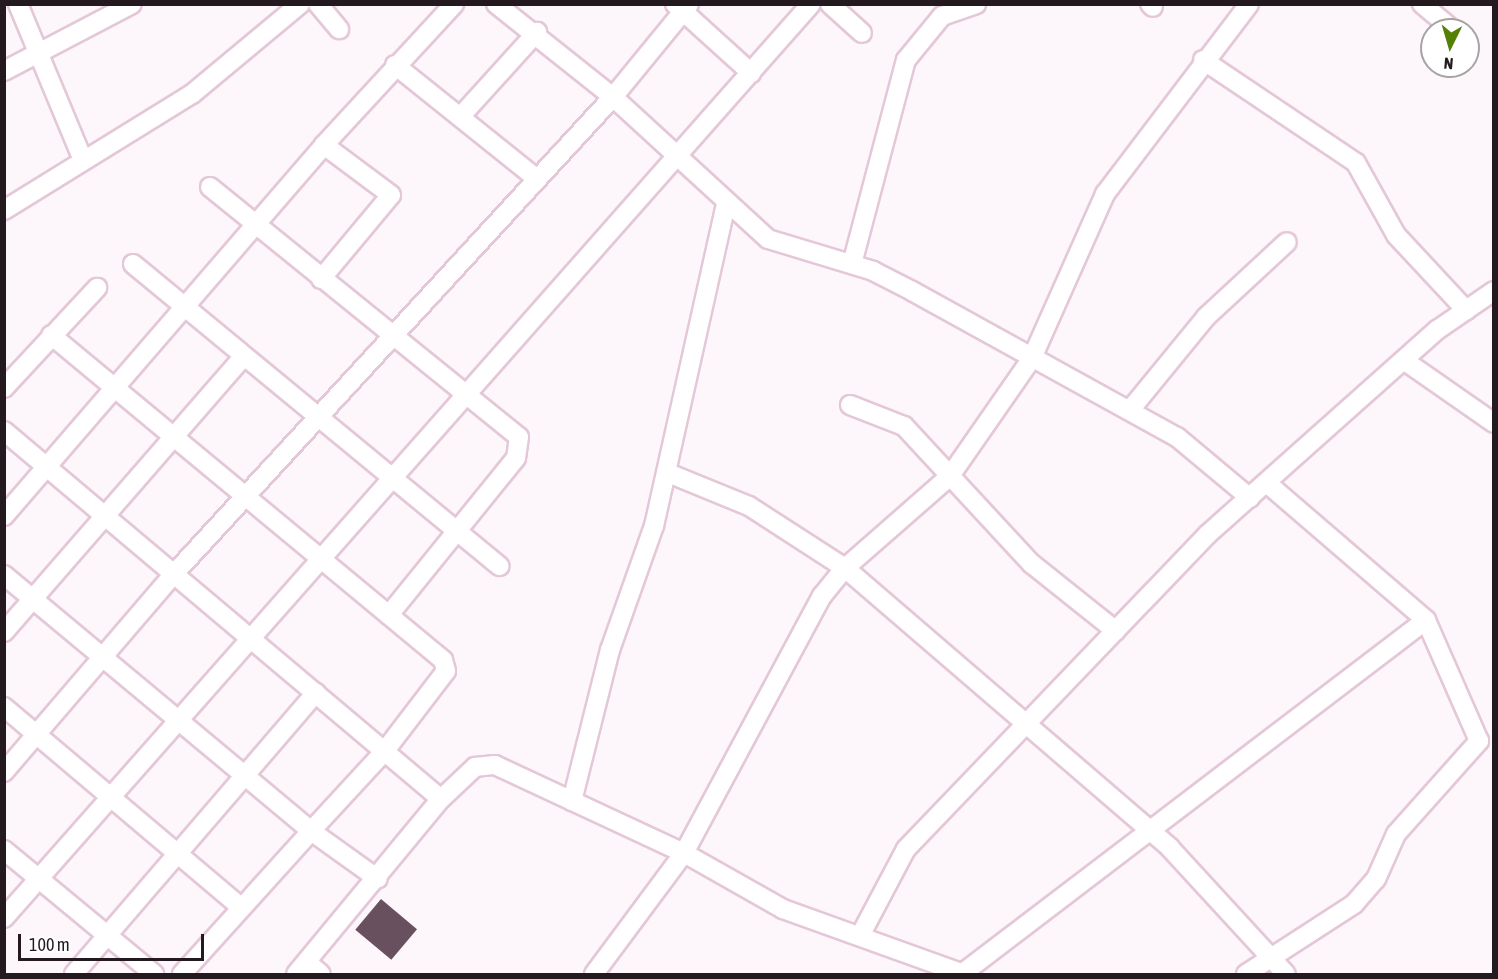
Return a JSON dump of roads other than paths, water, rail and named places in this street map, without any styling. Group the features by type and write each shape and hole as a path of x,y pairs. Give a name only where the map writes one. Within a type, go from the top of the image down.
{"street":[{"path":"18,4 41,51 83,160"},
{"path":"4,71 132,4"},
{"path":"4,210 192,94 300,4"},
{"path":"318,4 339,29"},
{"path":"4,516 112,386 255,227 395,65 454,4"},
{"path":"496,4 537,32 613,97 679,157 726,205 768,239 852,264 1130,410 1177,437 1250,498"},
{"path":"4,918 466,394 679,157 811,4"},
{"path":"830,4 862,33"},
{"path":"852,264 906,60 942,16 976,4"},
{"path":"594,975 684,853 822,596 846,568 950,476 1032,358 1105,194 1203,60 1249,4"},
{"path":"1422,4 1439,18"},
{"path":"4,772 105,658 172,576 613,97 683,7 752,73"},
{"path":"460,117 537,32"},
{"path":"1203,60 1356,163 1396,235 1466,310"},
{"path":"395,65 536,178"},
{"path":"321,279 392,195 324,145"},
{"path":"210,187 255,227 519,437 520,450 458,533 389,615"},
{"path":"572,801 610,650 668,473 726,205"},
{"path":"1130,410 1206,317 1287,242"},
{"path":"133,264 391,480 500,566"},
{"path":"4,388 97,288"},
{"path":"861,934 906,849 1116,631 1250,498 1405,361 1466,310 1494,291"},
{"path":"51,335 244,498 443,660 447,671 384,752 241,907 182,975"},
{"path":"4,632 243,357"},
{"path":"1405,361 1494,423"},
{"path":"850,405 893,418 1032,564 1116,631"},
{"path":"4,431 102,519 441,799"},
{"path":"668,473 749,506 846,568 1149,830 1272,957 1286,975"},
{"path":"1246,975 1366,892 1395,834 1479,741 1426,620 1267,483"},
{"path":"4,575 311,831 378,879"},
{"path":"321,975 302,968 378,879 441,799 475,767 495,765 684,853 783,909 861,934 963,974 1426,620"},
{"path":"74,975 315,693"},
{"path":"4,707 241,907"},
{"path":"4,850 154,975"}]}
